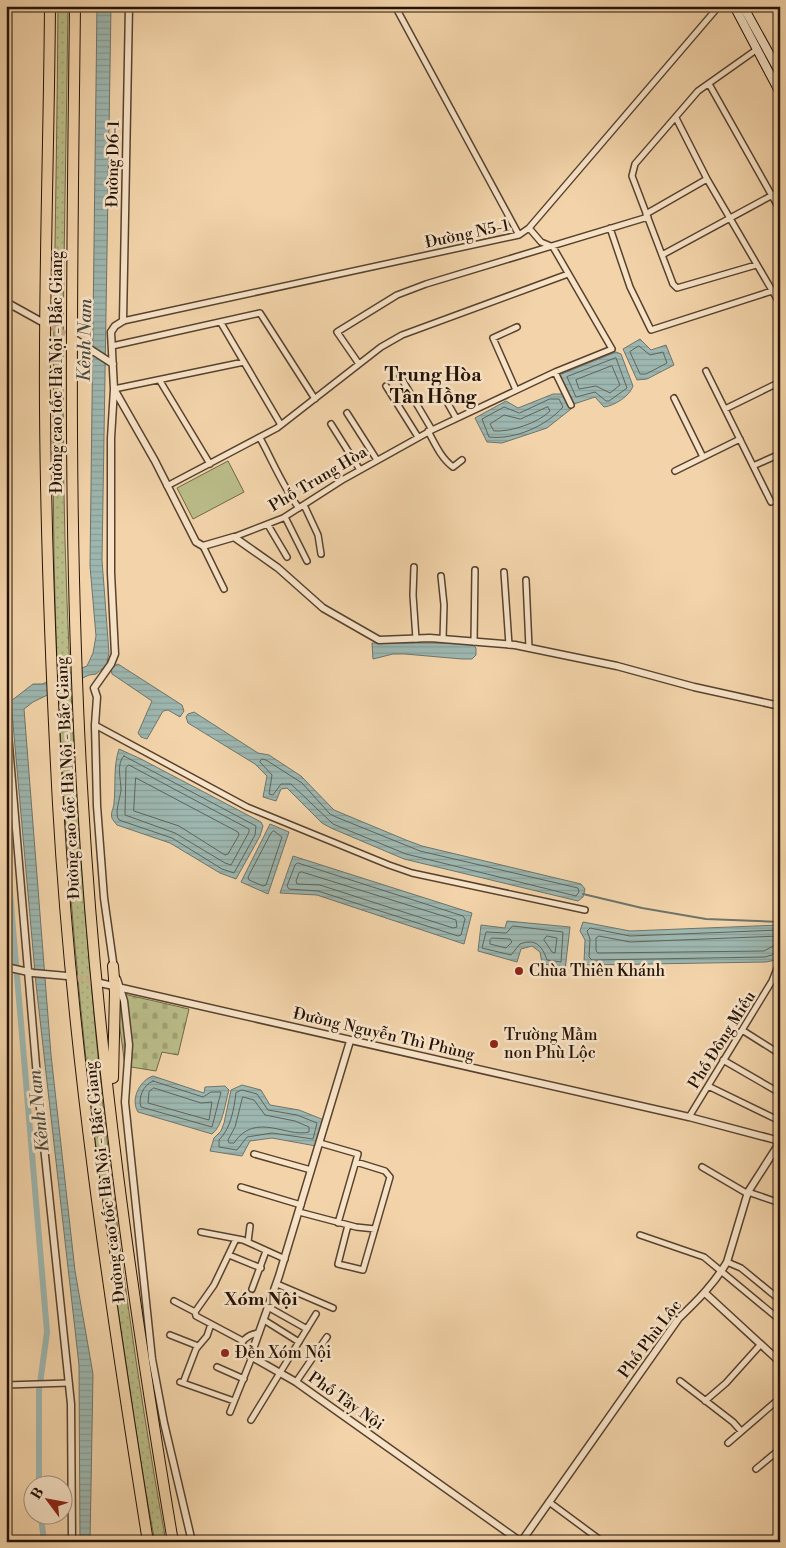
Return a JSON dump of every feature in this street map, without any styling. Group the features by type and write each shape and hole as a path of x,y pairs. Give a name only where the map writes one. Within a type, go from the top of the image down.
{"highway":[{"name":"Đường cao tốc Hà Nội - Bắc Giang","path":"50,6 45,405 47,521 58,807 67,930 86,1114 110,1306 148,1542"},
{"name":"Đường cao tốc Hà Nội - Bắc Giang","path":"75,6 70,404 77,684 91,918 122,1196 146,1384 173,1542"},
{"path":"113,966 117,987 112,1076 122,1196"},
{"path":"146,1384 179,1542"}],"main road":[{"path":"734,6 780,93"},
{"path":"743,6 780,73"},
{"path":"758,52 767,50"}],"street":[{"name":"Đường D6-1","path":"123,321 129,6"},
{"path":"396,6 519,235"},
{"name":"Đường N5-1","path":"123,321 519,235 529,228 718,6"},
{"path":"756,264 677,288 673,284 632,172 635,164 698,91 758,52"},
{"path":"709,84 780,210"},
{"path":"676,118 707,179 780,304"},
{"path":"359,364 337,332 371,310 426,284 553,246 647,215 707,179"},
{"path":"662,255 780,191"},
{"path":"167,486 260,438 281,425 359,364 402,335 568,274 553,246 541,242 529,228"},
{"path":"610,228 630,288 651,330 772,291"},
{"name":"Phố Trung Hòa","path":"203,546 268,525 285,517 360,470 430,430 554,372 612,349 568,274"},
{"path":"6,302 42,322"},
{"path":"112,346 260,313 315,399"},
{"path":"113,966 104,898 97,806 95,725 97,697 94,686 111,664 115,654 110,573 111,438 114,389 112,329 123,321"},
{"path":"221,323 281,425"},
{"path":"516,390 493,338 517,327"},
{"path":"76,340 113,364"},
{"path":"114,389 160,381 244,362"},
{"path":"706,371 771,502"},
{"path":"554,372 569,402"},
{"path":"432,375 456,418"},
{"path":"400,376 430,430 443,459 453,467 462,460"},
{"path":"160,381 210,464"},
{"path":"725,409 780,382"},
{"path":"386,386 418,437"},
{"path":"114,389 196,542 203,546 224,589"},
{"path":"674,398 703,457"},
{"path":"347,413 377,460"},
{"path":"331,424 360,470"},
{"path":"260,438 281,476 288,494 301,506 318,535 321,554"},
{"path":"675,471 740,439"},
{"path":"753,466 780,454"},
{"path":"285,517 307,560"},
{"path":"268,525 287,556"},
{"path":"234,537 278,568 324,608 357,629 379,640 443,639 529,648 617,666 694,687 780,706"},
{"path":"414,567 413,595 416,638"},
{"path":"474,642 476,570"},
{"path":"504,572 509,645"},
{"path":"441,576 444,605 443,639"},
{"path":"526,580 529,648"},
{"path":"6,710 28,972 69,1384 72,1542"},
{"path":"95,725 247,807 388,865 412,873 585,910"},
{"name":"Phố Đông Miếu","path":"689,1117 769,986 779,966 780,946"},
{"path":"9,968 67,976"},
{"name":"Đường Nguyễn Thì Phùng","path":"100,983 689,1117 780,1142"},
{"path":"117,987 124,1001 129,1045 125,1102 152,1358 164,1423 192,1542"},
{"path":"742,1030 780,1054"},
{"path":"230,1412 244,1379 277,1284 350,1041"},
{"path":"723,1060 780,1092"},
{"path":"708,1086 780,1122"},
{"name":"Phố Phù Lộc","path":"521,1542 679,1318 705,1293 722,1270 727,1262 748,1193 780,1142"},
{"path":"320,1143 358,1154 338,1223"},
{"path":"254,1154 311,1170"},
{"path":"348,1225 338,1264 360,1270 364,1268 390,1177 385,1171 356,1162"},
{"path":"702,1167 748,1193 780,1203"},
{"path":"241,1187 301,1204"},
{"path":"299,1212 338,1223 375,1229"},
{"path":"248,1242 250,1226"},
{"path":"201,1232 248,1242 285,1258"},
{"path":"640,1235 693,1252 722,1270 780,1320"},
{"path":"196,1312 214,1285 236,1239"},
{"path":"252,1289 266,1250"},
{"path":"229,1256 261,1268"},
{"path":"727,1262 740,1268 780,1300"},
{"path":"277,1284 333,1308"},
{"path":"705,1293 780,1362"},
{"path":"174,1301 196,1312 196,1316 243,1341"},
{"path":"268,1307 307,1329"},
{"path":"251,1420 316,1314"},
{"path":"264,1320 299,1342"},
{"path":"211,1324 198,1346 182,1382 234,1402"},
{"path":"252,1357 241,1353 243,1341 252,1333 259,1333"},
{"path":"170,1335 198,1346"},
{"path":"296,1382 327,1337"},
{"path":"706,1401 726,1383 761,1344"},
{"name":"Phố Tây Nội","path":"252,1357 296,1382 521,1542"},
{"path":"217,1367 244,1379"},
{"path":"680,1381 733,1422 741,1431"},
{"path":"6,1385 69,1384"},
{"path":"728,1443 780,1398"},
{"path":"756,1469 780,1449"},
{"path":"549,1502 603,1542"}],"green space":[{"path":"58,6 68,6 63,340 64,474 70,667 77,793 97,1043 110,1168 126,1293 166,1542 155,1542 109,1245 85,1049 67,852 57,655 53,487"},
{"path":"228,461 244,492 193,519 177,488"},
{"path":"115,992 189,1009 178,1055 162,1052 156,1071 125,1066"}],"water":[{"name":"Kênh Nam","path":"97,6 111,6 102,560 109,653 107,662 114,666 118,664 182,705 184,711 180,717 168,710 163,711 147,739 141,737 138,733 152,701 112,674 111,670 104,667 96,674 89,675 33,702 24,709 51,1055 75,1271 93,1374 90,1542 80,1542 79,1365 36,984 11,701 33,684 42,684 87,666 93,653 96,636 90,566"},
{"path":"640,339 651,350 666,345 674,365 647,379 637,380 623,349"},
{"path":"616,352 621,354 633,386 629,393 617,403 604,407 595,397 574,404 559,375"},
{"path":"553,394 562,394 571,409 547,428 502,443 487,442 475,418 506,401 518,408"},
{"path":"372,643 472,643 476,648 476,655 472,659 462,659 393,654 373,659"},
{"path":"194,712 258,753 269,755 301,776 334,810 422,846 581,884 585,889 583,897 578,901 404,859 322,823 287,788 281,789 276,801 263,797 267,776 255,764 188,723 186,717"},
{"path":"119,749 261,822 263,826 260,836 236,879 220,873 170,843 116,824 111,814 114,803 116,762"},
{"path":"270,824 289,832 268,894 241,882"},
{"path":"293,856 472,913 464,944 317,895 280,893"},
{"path":"507,921 570,927 565,970 542,963 540,952 532,946 521,949 517,962 478,951 481,925 505,928"},
{"path":"583,922 630,931 780,925 780,943 776,960 766,962 588,965 584,962 585,940 580,931"},
{"path":"153,1076 204,1093 205,1087 225,1086 229,1090 221,1120 216,1130 212,1134 138,1112 135,1101 140,1086 144,1081"},
{"path":"242,1085 261,1090 270,1105 299,1110 324,1120 316,1146 272,1138 250,1141 242,1156 210,1151 214,1138 221,1131 224,1123 231,1090"}],"waterway":[{"path":"6,845 47,1332 39,1391 39,1476"},
{"path":"583,894 642,908 706,919 780,922"},
{"path":"42,1526 44,1542"}],"tunnel":[{"path":"44,323 75,339"},
{"path":"68,976 100,983"}],"place":[{"name":"Chùa Thiên Khánh","path":"519,971"},
{"name":"Trường Mầm non Phù Lộc","path":"494,1044"},
{"name":"Đền Xóm Nội","path":"225,1353"}],"district":[{"name":"Trung Hòa Tân Hồng","path":"433,386"},
{"name":"Xóm Nội","path":"261,1299"}]}
